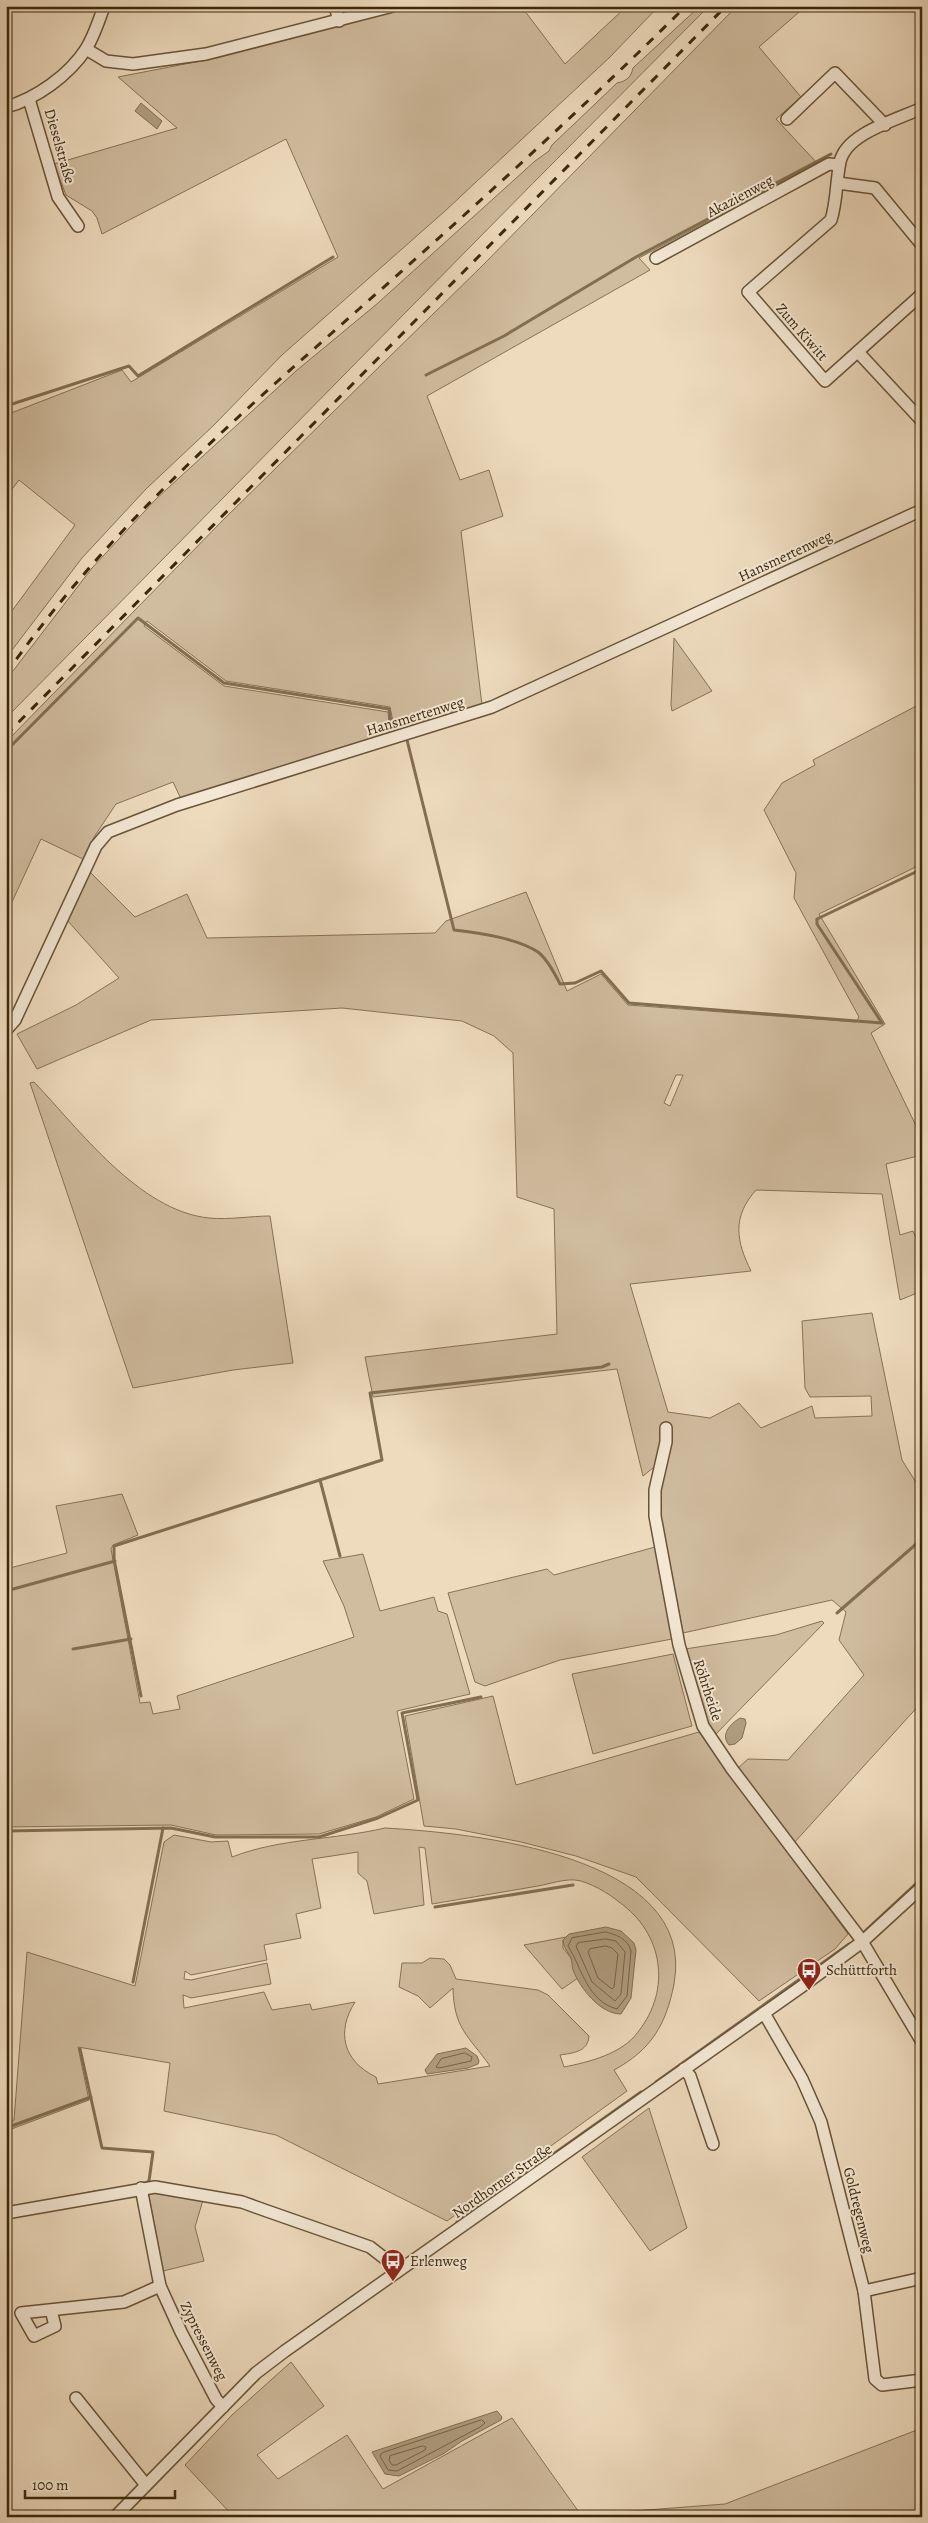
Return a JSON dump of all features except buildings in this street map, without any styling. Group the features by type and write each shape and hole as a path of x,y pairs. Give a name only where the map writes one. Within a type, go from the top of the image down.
{"street":[{"name":"Dieselstraße","path":"6,107 29,99 63,75 86,49 104,6"},
{"path":"335,6 338,20"},
{"path":"86,49 106,61 133,64 206,54 393,6"},
{"path":"787,119 835,73 885,125"},
{"name":"Dieselstraße","path":"29,99 58,198 78,226"},
{"path":"922,108 849,143 844,149 839,165 838,183 875,188 922,244"},
{"name":"Akazienweg","path":"656,258 829,164 839,165"},
{"name":"Zum Kiwitt","path":"838,183 835,207 831,220 748,292 825,381 922,294"},
{"path":"858,352 922,422"},
{"name":"Hansmertenweg","path":"7,1028 15,1020 96,846 108,832 177,805 492,707 922,510"},
{"name":"Röhrheide","path":"666,1428 666,1442 655,1490 655,1516 679,1645 703,1726 732,1769 862,1942 916,2021 922,2042"},
{"name":"Nordhorner Straße","path":"115,2517 256,2374 279,2355 862,1942 922,1887"},
{"name":"Goldregenweg","path":"764,2013 802,2079 821,2122 864,2291 876,2382 882,2385 922,2380"},
{"path":"684,2069 690,2076 713,2144"},
{"path":"6,2213 155,2187 242,2202 267,2210 370,2247 388,2261 396,2272"},
{"name":"Zypressenweg","path":"141,2188 160,2286 185,2340 216,2399 223,2407"},
{"path":"864,2291 922,2278"},
{"path":"51,2310 124,2302 160,2286"},
{"path":"76,2398 146,2484"}],"shaded area":[{"path":"413,6 521,6 565,64 627,6 659,6 610,57 445,211 282,355 214,425 146,489 82,558 6,658 6,619 75,525 19,480 6,497 6,428 11,426 6,415 122,370 131,382 338,257 286,139 102,234 97,218 92,211 66,195 54,164 177,128 118,77 216,58"},
{"path":"700,6 709,6 6,718 6,680 92,568 156,499 296,371 378,303 535,161 549,151 552,145 617,83 628,78 633,68"},
{"path":"737,6 806,6 759,47 801,97 776,119 817,163 639,258 650,270 427,396 460,480 489,470 503,516 461,531 482,705 395,731 390,707 226,681 147,621 144,626 224,686 388,712 390,734 181,799 173,782 116,804 94,837 85,860 41,839 6,915 6,742 225,518 482,266"},
{"path":"674,638 712,691 672,711 671,705"},
{"path":"922,703 922,864 819,914 885,1024 871,1033 922,1138 922,1155 886,1164 900,1235 913,1231 922,1251 922,1291 900,1300 882,1194 756,1190 743,1210 739,1229 742,1249 751,1271 630,1284 668,1412 710,1418 739,1403 761,1428 812,1406 815,1418 872,1416 871,1396 810,1397 805,1388 802,1321 872,1313 902,1460 922,1492 922,1702 793,1844 737,1769 748,1759 788,1760 864,1675 839,1640 846,1612 832,1600 683,1633 661,1516 661,1490 669,1455 643,1476 617,1369 373,1397 365,1357 557,1334 554,1209 517,1197 513,1053 494,1036 462,1021 342,1008 151,1020 37,1069 17,1034 76,1005 119,978 66,919 88,870 135,917 187,894 207,938 435,933 446,921 526,892 567,991 601,974 628,1005 856,1022 859,1017 794,898 796,873 764,810 782,783 815,765 813,760","holes":["676,1075 683,1075 670,1106 664,1103"]},
{"path":"34,1082 112,1165 158,1200 183,1212 209,1218 270,1216 293,1363 233,1370 133,1388 30,1083"},
{"path":"122,1494 138,1535 113,1545 111,1549 140,1703 150,1702 153,1714 180,1709 177,1696 354,1637 344,1606 323,1561 363,1554 380,1611 434,1597 438,1611 447,1614 470,1694 397,1711 414,1799 376,1817 319,1834 216,1835 171,1825 6,1827 6,1569 67,1553 56,1506"},
{"path":"655,1547 672,1639 560,1660 485,1686 475,1682 448,1593 547,1569 554,1575"},
{"path":"822,1621 824,1623 714,1736 706,1725 685,1649 776,1635"},
{"path":"673,1654 692,1726 593,1754 572,1674"},
{"path":"493,1696 516,1785 699,1732 848,1934 835,1949 759,2001 636,1877 576,1856 521,1842 456,1829 424,1826 405,1716"},
{"path":"385,1828 423,1831 470,1836 521,1845 571,1859 616,1879 651,1905 672,1940 674,1984 671,1999 655,2035 638,2054 614,2070 627,2091 447,2221 276,2135 164,2111 170,2063 78,2047 89,2100 6,2131 6,2123 14,2120 27,1952 135,1986 164,1842 174,1835 211,1842 228,1841 232,1857 269,1846","holes":["419,1847 425,1848 432,1904 575,1880 592,1885 605,1892 634,1915 645,1929 653,1945 658,1963 659,1980 656,1998 649,2015 631,2040 604,2056 564,2067 560,2055 583,2049 589,2036 548,1995 538,1990 456,1979 450,1965 444,1959 430,1958 422,1963 402,1963 399,1987 418,1996 430,2008 453,1988 459,2023 490,2066 378,2084 376,2077 356,2063 346,2045 346,2024 355,2002 312,2010 310,2004 272,2010 264,1992 184,2008 183,1995 191,1998 271,1984 267,1963 191,1980 184,1979 185,1971 191,1975 267,1960 264,1945 301,1938 296,1914 321,1908 312,1859 358,1852 358,1873 367,1881 374,1914 424,1905"]},
{"path":"566,1937 563,1940 563,1948 571,1958 578,1978 562,1989 524,1945"},
{"path":"649,2108 687,2228 650,2251 582,2157"},
{"path":"148,2191 203,2200 195,2227 204,2261 163,2271"},
{"path":"291,2362 324,2406 257,2455 278,2479 347,2435 383,2489 512,2418 581,2515 725,2504 922,2428 922,2517 234,2517 185,2465 232,2415"}],"water":[{"path":"141,103 162,121 157,129 135,111"},
{"path":"740,1718 745,1719 746,1723 742,1738 735,1744 729,1745 726,1741 727,1730"},
{"path":"606,1927 621,1931 634,1943 636,1950 631,1998 621,2014 613,2013 598,2005 586,1992 576,1977 571,1958 563,1943 563,1940 569,1934"},
{"path":"466,2048 477,2056 478,2064 468,2068 427,2074 425,2070 437,2054"},
{"path":"497,2411 502,2417 501,2420 462,2441 443,2454 399,2476 385,2474 372,2452"}],"waterway":[{"path":"426,375 504,336 636,257 831,154"},
{"path":"6,406 129,366 138,376 333,257"},
{"path":"6,751 138,618 224,683 389,709 391,722"},
{"path":"407,740 454,930 498,937 529,947 545,959 560,984 575,983 601,971 629,1003 882,1023"},
{"path":"882,1023 817,924 817,919 922,869"},
{"path":"141,1696 114,1559 114,1546 382,1460 370,1393 602,1367 609,1364"},
{"path":"320,1480 340,1556"},
{"path":"837,1613 922,1539"},
{"path":"6,1591 115,1561"},
{"path":"73,1649 131,1639"},
{"path":"6,1831 171,1828 215,1837 319,1837 378,1818 418,1800 402,1713 481,1697"},
{"path":"133,1982 163,1828"},
{"path":"864,1932 922,1878"},
{"path":"435,1907 573,1885"},
{"path":"656,2082 849,1944"},
{"path":"80,2049 102,2148 153,2152 149,2181 143,2184"},
{"path":"457,2222 641,2092"},
{"path":"6,2128 91,2097"},
{"path":"89,2193 100,2191"}],"railway":[{"path":"6,674 44,622 85,573 171,481 263,394 524,160 686,6"},
{"path":"6,735 726,6"}],"place":[{"name":"Schüttforth","path":"809,1991"},
{"name":"Erlenweg","path":"393,2282"}]}
